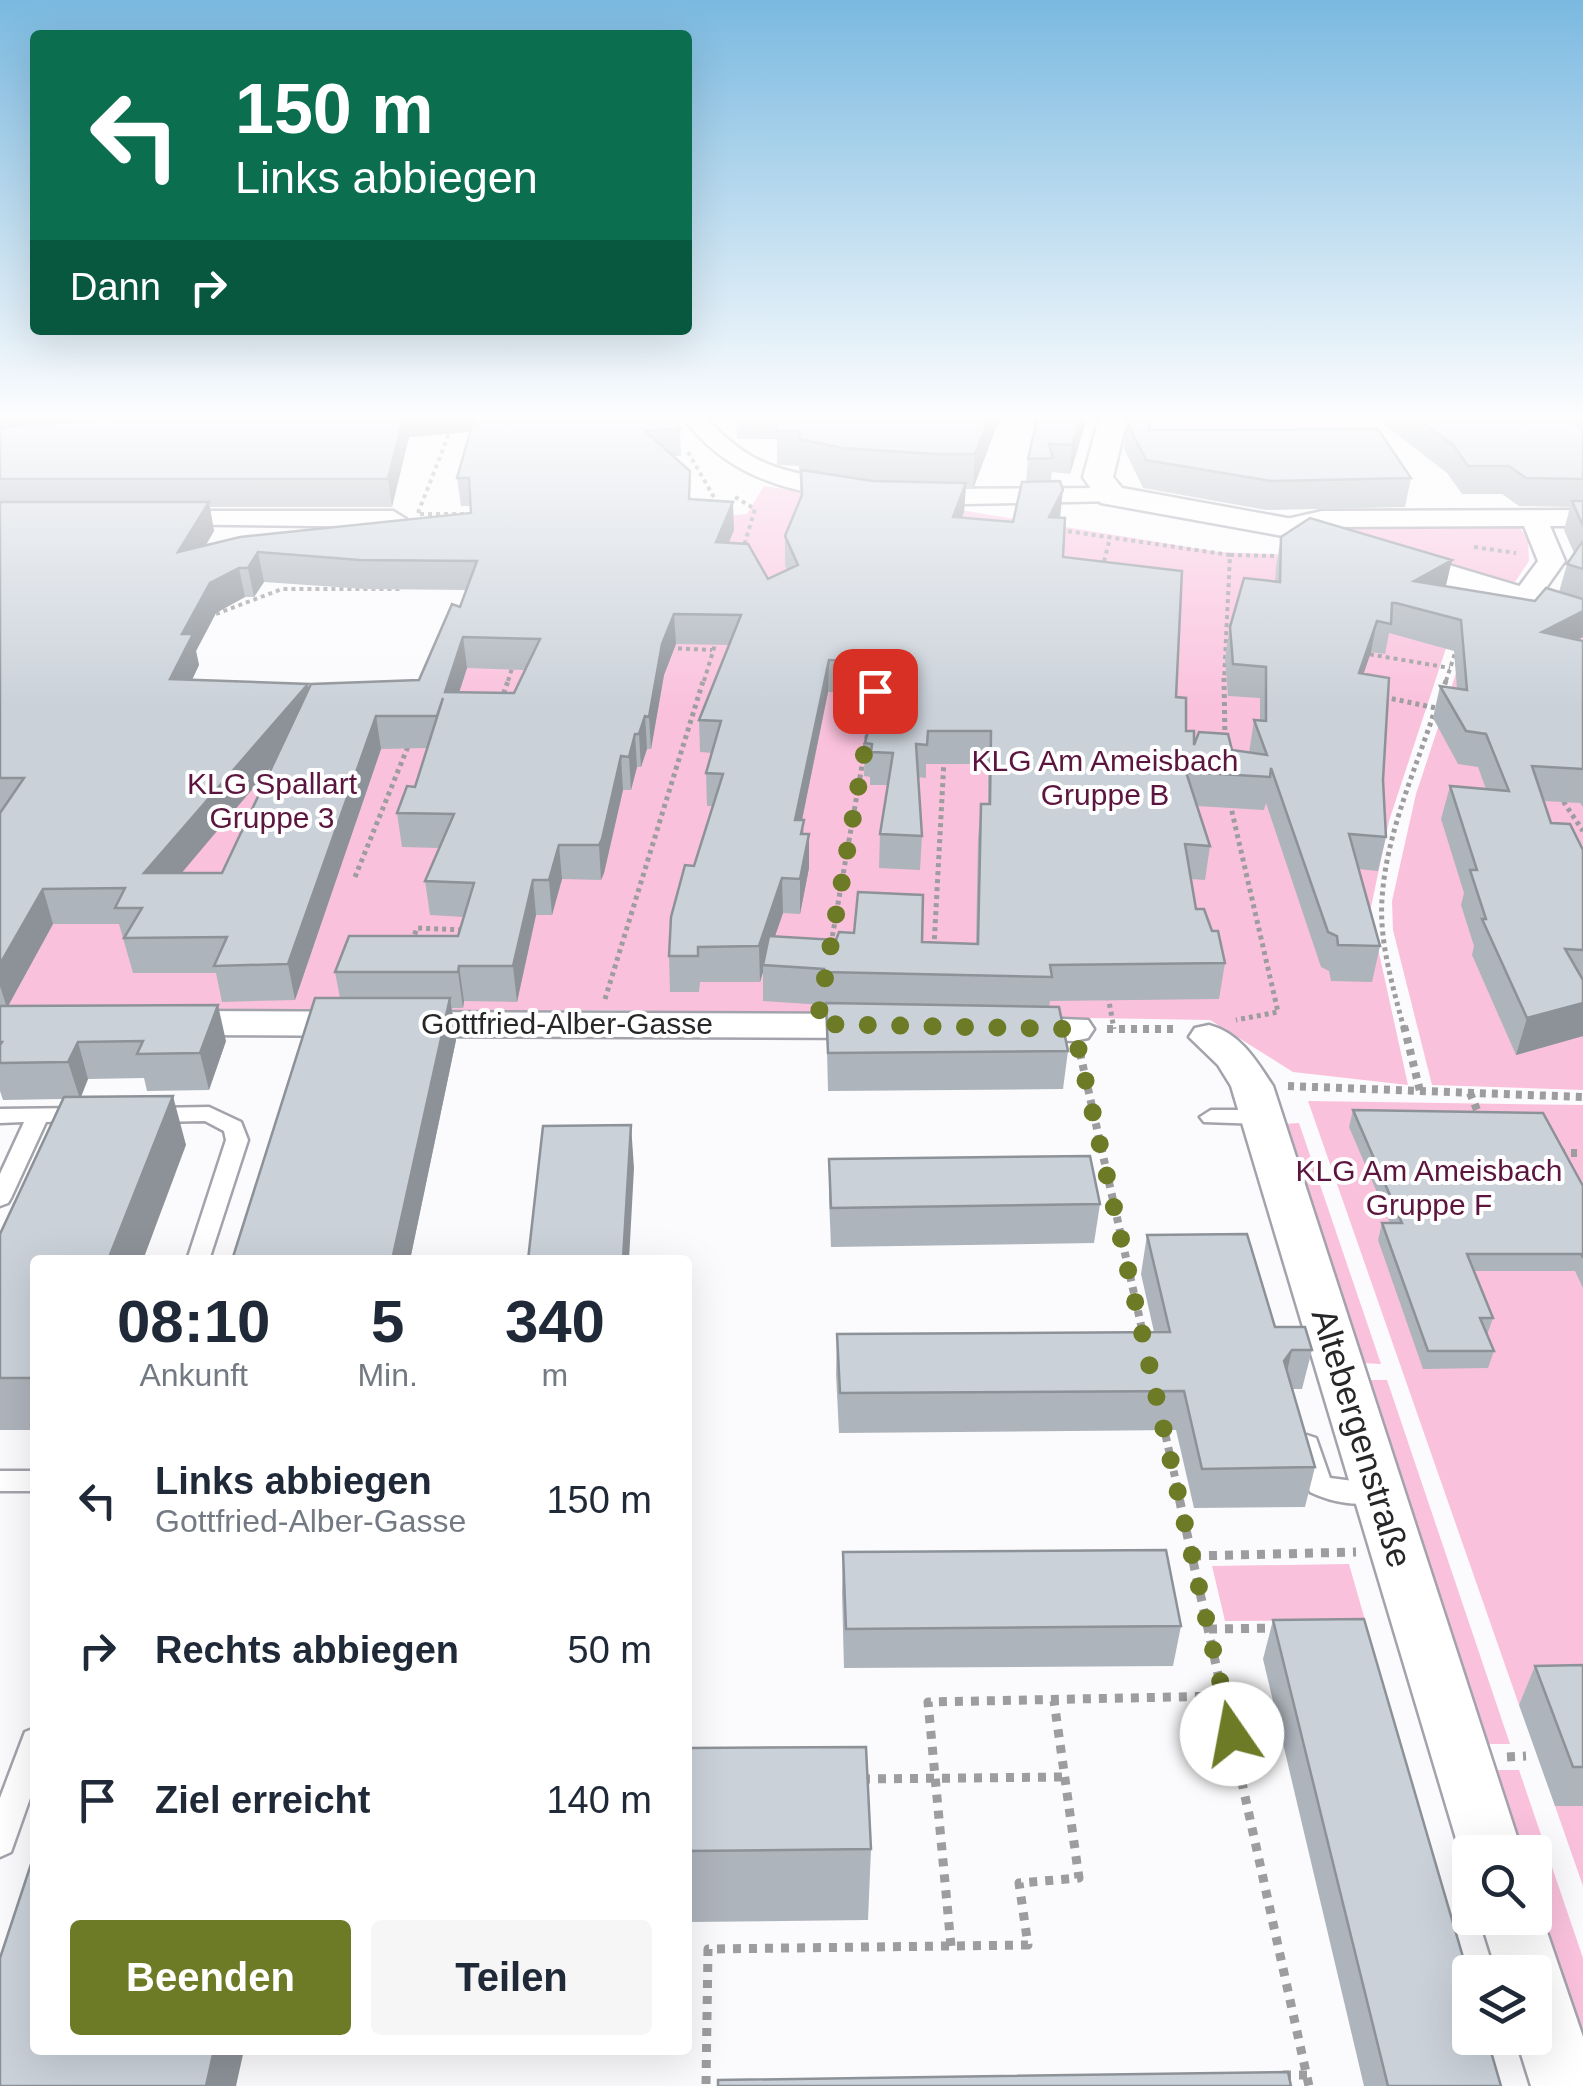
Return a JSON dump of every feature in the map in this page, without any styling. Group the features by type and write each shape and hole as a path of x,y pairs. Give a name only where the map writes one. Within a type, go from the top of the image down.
{"street":[{"path":"1204,512 1287,527 1583,617"},
{"path":"134,519 405,516"},
{"path":"1514,593 1560,562 1534,518"},
{"path":"1287,527 1322,519 1583,518"},
{"name":"Gottfried-Alber-Gasse","path":"133,1023 911,1027"},
{"path":"966,1028 1074,1029"},
{"name":"Altebergenstraße","path":"1209,1038 1233,1057 1256,1102 1486,1835"},
{"path":"1552,2045 1565,2086"}],"lane":[{"path":"1211,1117 1256,1102"},
{"path":"133,1115 208,1114 234,1127 237,1140 200,1255"},
{"path":"0,1116 95,1115"},
{"path":"0,1198 38,1116"},
{"path":"1299,1417 1320,1485 1334,1492 1378,1492"},
{"path":"0,1481 30,1481"},
{"path":"0,1842 30,1755"}],"path":[{"path":"407,512 405,516 490,514"},
{"path":"738,566 754,512"},
{"path":"1058,529 1230,555 1223,657 1225,747"},
{"path":"1101,573 1110,538"},
{"path":"216,614 278,590 314,586 382,592 414,589"},
{"path":"1420,1091 1382,928 1382,898 1400,817 1468,616 1514,593"},
{"path":"600,1024 601,1010 718,633"},
{"path":"654,648 713,650"},
{"path":"1346,650 1450,668"},
{"path":"497,712 516,659"},
{"path":"830,946 878,674"},
{"path":"1378,696 1436,708"},
{"path":"355,877 409,743"},
{"path":"934,950 945,754"},
{"path":"1552,783 1583,832"},
{"path":"1560,796 1572,795"},
{"path":"1230,800 1278,1012 1257,1016"},
{"path":"411,944 417,928 470,930"},
{"path":"1108,992 1114,1030"},
{"path":"1144,1341 1074,1029 1195,1029 1209,1038"},
{"path":"1256,1102 1420,1091 1583,1096"},
{"path":"1470,1093 1481,1120"},
{"path":"1548,1153 1583,1153"},
{"path":"1162,1419 1308,2080 1268,2076"},
{"path":"1193,1556 1397,1551"},
{"path":"1209,1629 1286,1628"},
{"path":"951,1946 928,1702 1224,1696"},
{"path":"726,2084 706,2085 708,1949 1028,1945 1019,1884 1079,1878 1054,1701"},
{"path":"840,1779 1066,1777"}],"green space":[{"path":"974,512 1219,552 1289,555 1487,593 1451,633 1389,821 1370,912 1408,1085 1293,1072 1210,1020 601,1010 0,1012 0,674 163,691 432,693 496,521 697,519 747,514"},
{"path":"1335,527 1520,528 1528,539 1529,561 1515,582 1504,582 1334,531"},
{"path":"1583,627 1583,1090 1432,1085 1393,930 1392,901 1416,794 1471,628"},
{"path":"1308,1101 1583,1105 1583,1704 1519,1705"},
{"path":"1299,1123 1381,1364 1362,1363 1282,1124"},
{"path":"1368,1380 1387,1380 1510,1744 1486,1744"},
{"path":"1349,1564 1365,1620 1225,1621 1212,1566"},
{"path":"1494,1770 1519,1770 1541,1835 1515,1835"},
{"path":"1555,1806 1583,1806 1583,1886"},
{"path":"1552,1867 1583,1958 1583,2039 1548,1935 1552,1935"}],"building":[{"path":"0,512 203,512 178,552 240,537 471,513 729,512 716,542 748,544 768,579 798,565 785,536 795,512 955,512 953,517 1013,522 1015,512 1051,512 1049,517 1065,518 1063,557 1182,571 1176,697 1186,698 1186,731 1194,731 1194,745 1199,732 1228,734 1232,750 1267,755 1254,720 1266,721 1266,667 1233,664 1230,627 1244,578 1280,582 1281,537 1310,518 1452,560 1414,581 1535,601 1546,588 1583,599 1583,611 1542,632 1583,641 1583,769 1532,766 1551,823 1570,824 1583,850 1583,950 1565,949 1583,980 1583,1003 1527,1018 1482,919 1486,919 1470,870 1477,870 1450,786 1509,791 1486,734 1466,731 1440,686 1467,690 1461,620 1396,603 1392,603 1391,624 1377,621 1359,673 1389,678 1383,780 1386,837 1349,834 1380,946 1338,945 1337,936 1328,932 1271,768 1270,777 1186,772 1210,846 1185,844 1196,909 1204,909 1212,931 1218,931 1225,963 1050,965 1052,977 824,972 763,965 769,936 836,940 839,932 854,933 858,892 923,895 922,942 978,944 981,804 990,804 991,731 928,731 927,745 916,744 922,836 880,834 893,753 871,752 872,744 865,743 885,663 829,660 795,820 804,820 801,834 809,834 800,879 782,878 759,946 698,947 698,956 669,956 671,917 685,865 694,866 723,774 706,773 721,721 699,720 741,615 674,614 662,644 649,717 645,716 639,734 635,734 629,757 621,756 602,839 599,845 559,845 549,880 533,880 513,966 459,966 458,972 335,972 349,936 458,936 474,883 425,881 454,814 397,813 407,786 415,787 443,698 437,716 376,716 288,964 214,966 227,937 124,938 142,908 115,908 125,888 43,889 0,964 0,813 24,778 0,778","holes":["258,552 360,560 477,561 460,607 452,604 419,680 311,684 222,873 144,873 308,684 170,679 193,634 182,634 210,583 239,568 248,568","463,637 540,639 514,693 445,692"]},
{"path":"1583,542 1583,569 1567,564"},
{"path":"315,998 450,998 393,1255 234,1255"},
{"path":"826,1003 1059,1007 1068,1051 828,1053"},
{"path":"218,1005 200,1053 137,1054 143,1041 78,1042 68,1062 0,1063 0,1006"},
{"path":"173,1096 110,1255 30,1255 30,1378 0,1378 0,1234 64,1097"},
{"name":"KLG Am Ameisbach Gruppe F","path":"1353,1110 1543,1113 1583,1186 1583,1258 1581,1254 1467,1254 1493,1318 1480,1318 1494,1351 1428,1351 1382,1223 1402,1223"},
{"path":"631,1125 623,1255 529,1255 543,1126"},
{"path":"1090,1156 1100,1204 831,1208 829,1159"},
{"path":"1247,1234 1275,1327 1305,1327 1312,1350 1292,1350 1284,1361 1315,1467 1202,1469 1184,1391 840,1393 837,1334 1170,1332 1147,1235"},
{"path":"1166,1550 1181,1626 846,1629 843,1552"},
{"path":"1364,1619 1452,1920 1452,1935 1457,1935 1462,1955 1452,1955 1452,2055 1492,2055 1501,2086 1388,2086 1273,1620"},
{"path":"1583,1665 1583,1767 1573,1767 1535,1666"},
{"path":"866,1747 871,1849 692,1851 692,1748"},
{"path":"30,1867 30,2055 213,2055 206,2086 0,2086 0,1958"},
{"path":"1288,2072 1291,2086 718,2086 718,2080"}],"route":[{"path":"875,691 817,1024 1074,1029 1232,1734"}],"park label":[{"name":"KLG Am Ameisbach Gruppe B","path":"1105,778"},
{"name":"KLG Spallart Gruppe 3","path":"272,801"}]}
